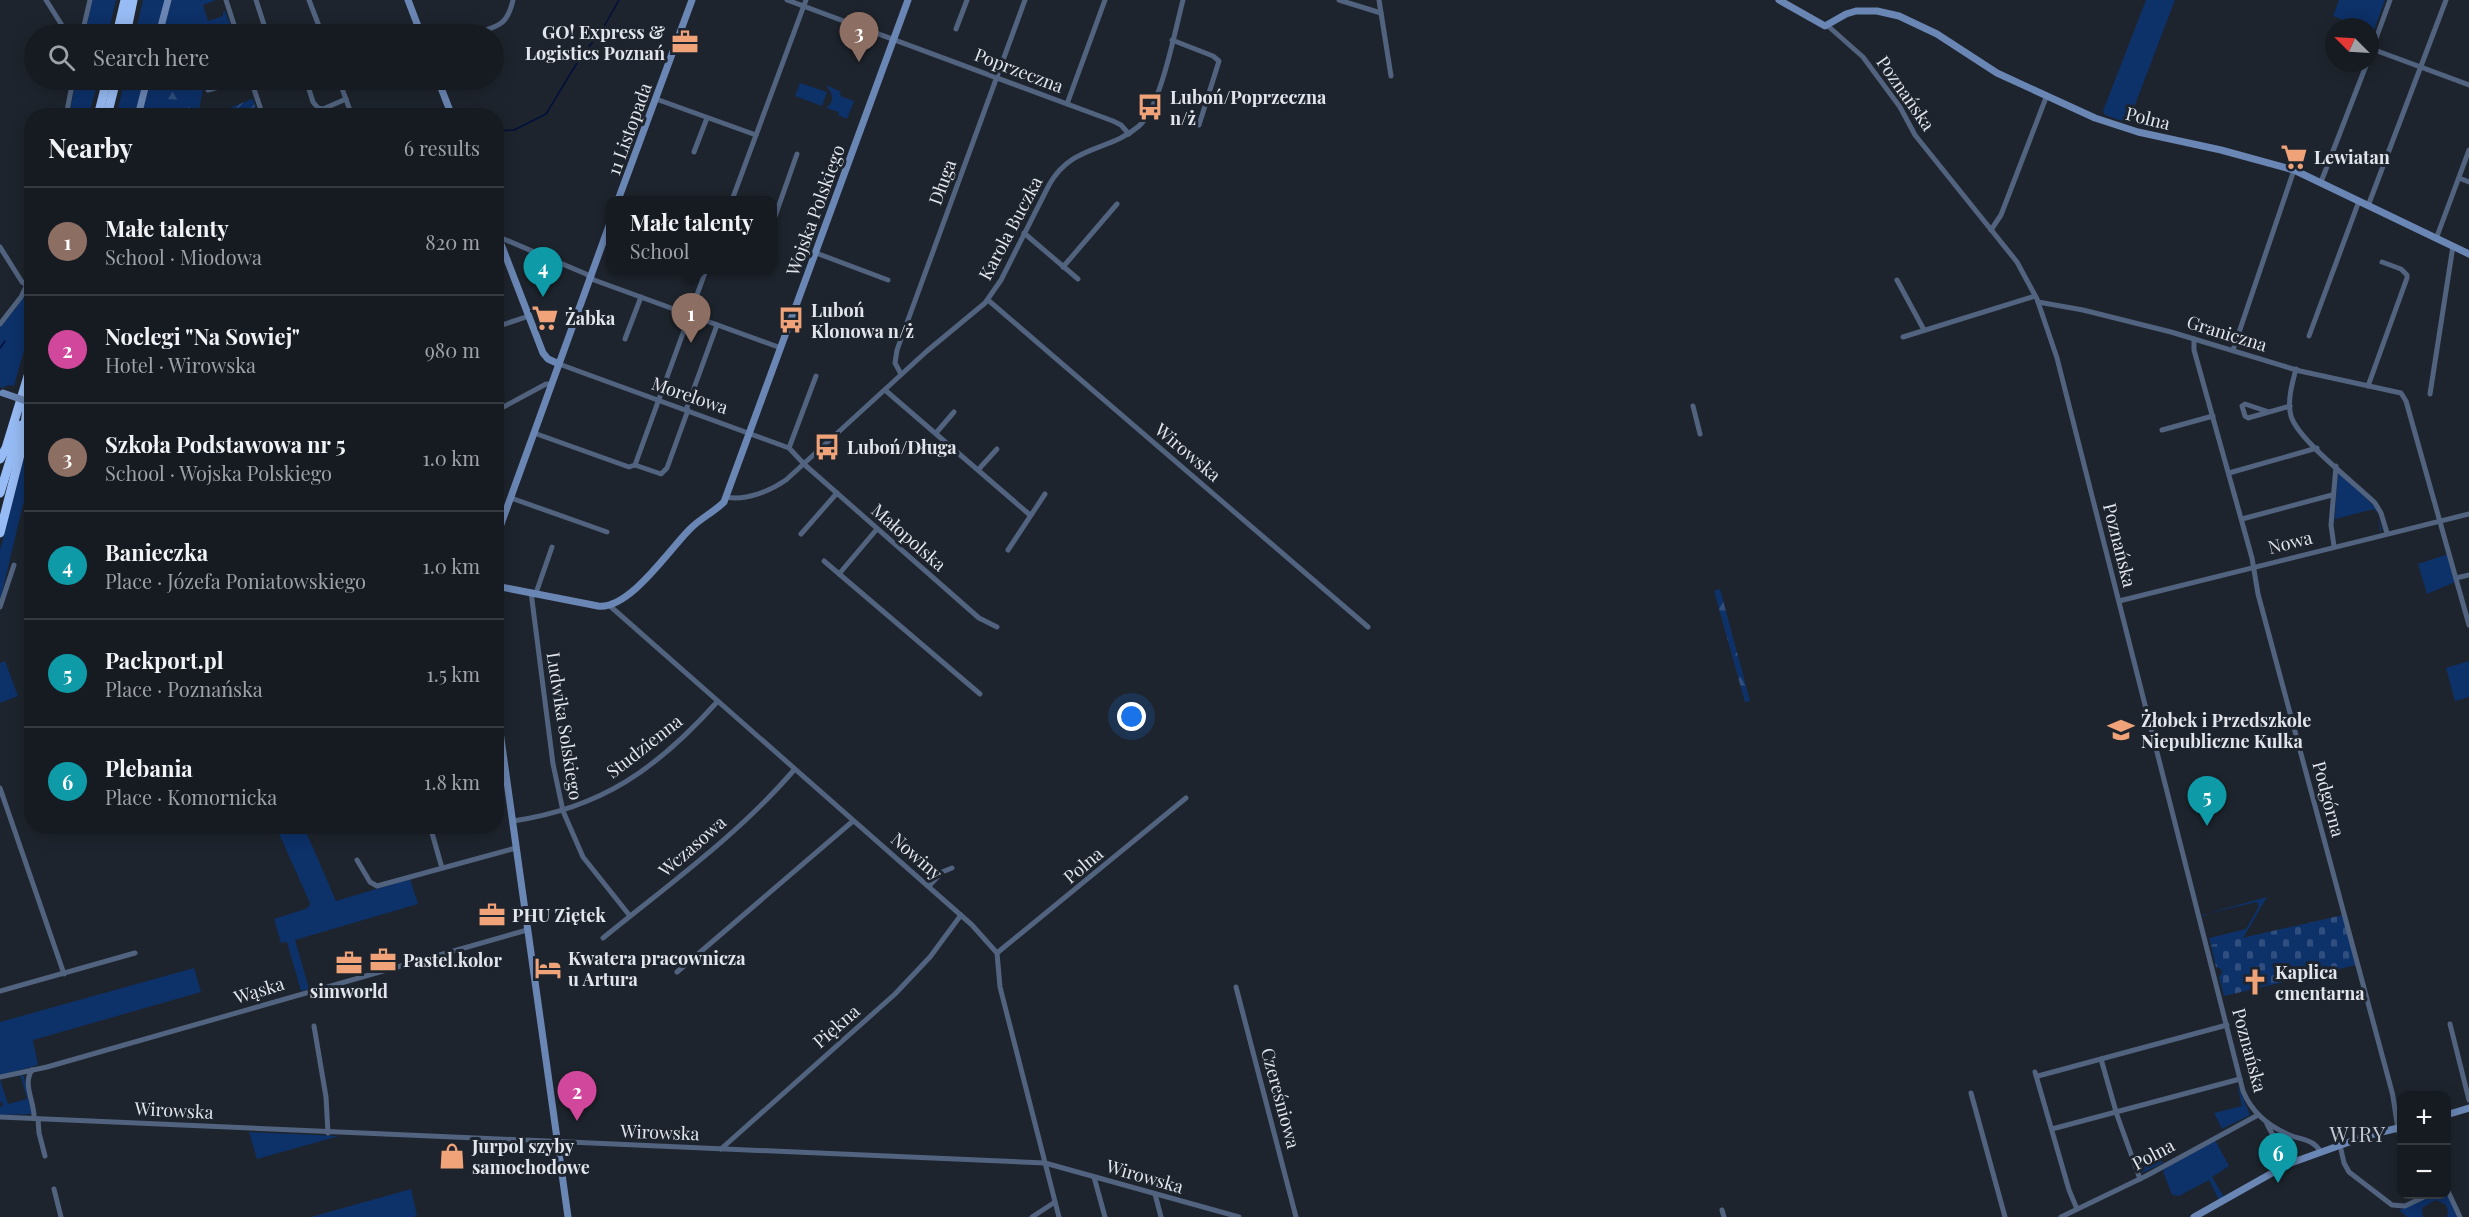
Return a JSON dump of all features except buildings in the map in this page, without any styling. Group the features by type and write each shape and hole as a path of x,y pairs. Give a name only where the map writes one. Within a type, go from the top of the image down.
{"highway":[{"path":"119,24 125,0"},
{"path":"128,24 134,0"},
{"path":"100,108 104,90"},
{"path":"109,108 114,90"},
{"path":"0,466 24,389"},
{"path":"0,493 24,420"},
{"path":"0,533 24,437"},
{"path":"0,459 6,448"}],"street":[{"path":"46,0 61,24"},
{"path":"84,24 90,0"},
{"path":"162,24 168,0"},
{"path":"226,0 234,24"},
{"path":"256,0 264,24"},
{"path":"309,0 318,24"},
{"path":"408,0 417,24"},
{"path":"500,24 505,22 509,16 513,0"},
{"name":"11 Listopada","path":"620,196 692,0"},
{"name":"Poprzeczna","path":"787,0 805,3 1121,124 1129,134"},
{"name":"Wojska Polskiego","path":"729,498 750,433 908,0"},
{"path":"956,29 967,0"},
{"name":"Długa","path":"901,374 895,363 897,350 1025,0"},
{"path":"1067,104 1105,0"},
{"name":"Karola Buczka","path":"729,498 774,488 805,465 901,374 988,300 1003,276 1051,180 1061,168 1084,152 1129,134 1142,124 1152,108 1183,0"},
{"path":"1339,0 1381,13"},
{"path":"1379,0 1391,76"},
{"name":"Poznańska","path":"1779,0 1819,24 1828,26 1858,52 1900,107 1913,132 2017,262 2037,299 2057,357 2247,1101 2266,1122 2291,1135 2312,1142 2320,1151"},
{"path":"2379,30 2390,0"},
{"path":"2368,206 2446,0"},
{"path":"734,196 805,3"},
{"name":"Polna","path":"1828,26 1856,10 1896,15 1937,34 1994,72 2095,118 2133,131 2221,150 2294,170 2469,254"},
{"path":"1172,40 1213,56 1219,61 1199,125"},
{"path":"2379,54 2469,85"},
{"path":"2321,182 2364,72"},
{"path":"68,108 71,90"},
{"path":"140,108 144,90"},
{"path":"254,90 260,108"},
{"path":"309,90 313,102 318,108"},
{"path":"343,90 349,108"},
{"path":"442,90 449,108"},
{"path":"1991,230 2001,215 2047,95"},
{"path":"325,108 346,99"},
{"path":"656,99 756,135"},
{"path":"694,152 707,118"},
{"path":"2436,239 2469,150"},
{"path":"777,211 797,154"},
{"path":"2233,350 2294,170"},
{"path":"2458,178 2469,182"},
{"path":"2309,336 2359,201"},
{"path":"1063,267 1117,204"},
{"path":"1024,233 1077,279"},
{"path":"504,517 606,234"},
{"path":"504,238 590,277 781,348"},
{"path":"2430,394 2452,246"},
{"path":"0,247 24,283"},
{"path":"504,252 544,355 559,364"},
{"path":"816,253 888,280"},
{"path":"2368,386 2407,278 2401,269 2382,262"},
{"path":"635,465 704,274"},
{"path":"1897,280 1924,330"},
{"path":"0,324 24,290"},
{"path":"625,339 641,297"},
{"path":"1903,337 2037,299"},
{"name":"Graniczna","path":"2037,299 2194,339 2296,369 2398,392 2405,398 2439,521"},
{"name":"Wirowska","path":"988,300 1368,627"},
{"path":"504,324 530,316"},
{"path":"534,432 629,467 635,465 658,474 665,472 717,325"},
{"name":"Podgórna","path":"2194,339 2194,350 2242,519 2254,566 2258,594 2397,1114"},
{"name":"Morelowa","path":"559,364 789,448 805,465"},
{"path":"2296,369 2290,406 2296,426 2375,504 2381,513 2386,533"},
{"path":"789,448 816,376"},
{"path":"504,407 546,384 551,384"},
{"path":"885,390 1030,515"},
{"path":"2,392 24,403"},
{"path":"1693,406 1700,434"},
{"path":"2269,412 2290,406"},
{"path":"936,433 954,412"},
{"path":"2162,430 2213,416"},
{"path":"2229,473 2317,448"},
{"path":"978,470 997,449"},
{"name":"Małopolska","path":"805,465 979,618 997,627"},
{"path":"2334,546 2331,530 2336,466"},
{"path":"801,534 837,493"},
{"path":"1008,550 1045,494"},
{"path":"2242,519 2332,495"},
{"path":"511,498 607,532"},
{"path":"504,587 598,606 610,606 645,579 691,528 729,498"},
{"name":"Nowa","path":"2119,601 2469,514"},
{"path":"2439,521 2466,604 2469,625"},
{"path":"839,574 877,530"},
{"path":"534,593 552,547"},
{"path":"824,561 980,694"},
{"path":"0,607 14,565"},
{"path":"2456,578 2469,575"},
{"name":"Ludwika Solskiego","path":"534,593 554,771 563,811 574,840 586,861 630,916"},
{"name":"Nowiny","path":"610,606 961,915 981,933 997,953"},
{"name":"Studzienna","path":"513,821 563,811 594,800 625,783 685,735 717,702"},
{"path":"504,759 568,1217"},
{"name":"Wczasowa","path":"603,938 748,817 794,770"},
{"path":"0,788 64,974"},
{"name":"Polna","path":"997,953 1183,798"},
{"path":"676,972 853,821"},
{"path":"432,834 442,868"},
{"path":"357,860 374,886 516,848"},
{"path":"928,886 942,872 952,868"},
{"name":"Piękna","path":"722,1149 896,994 930,957 961,915"},
{"name":"Wąska","path":"0,1077 32,1070 527,930"},
{"path":"0,991 135,953"},
{"path":"997,953 1000,987 1059,1217"},
{"name":"Czereśniowa","path":"1236,987 1296,1217"},
{"path":"2450,1024 2469,1100"},
{"path":"2077,1209 2069,1190 2037,1074 2228,1025"},
{"path":"314,1026 326,1097 328,1133"},
{"path":"2101,1059 2116,1112 2140,1179"},
{"path":"32,1070 27,1083 45,1156"},
{"path":"2052,1129 2240,1079"},
{"path":"1971,1093 2005,1217"},
{"path":"2451,1113 2469,1108"},
{"name":"Polna","path":"2061,1217 2140,1179 2258,1115"},
{"name":"Wirowska","path":"0,1117 1045,1163 1239,1217"},
{"path":"2266,1122 2288,1164"},
{"path":"2194,1217 2288,1164 2320,1151 2397,1129"},
{"path":"2340,1145 2344,1163 2349,1172 2392,1205 2405,1206 2420,1199"},
{"path":"1094,1177 1105,1217"},
{"path":"54,1190 61,1217"},
{"path":"1155,1194 1161,1217"},
{"path":"2451,1198 2460,1217"},
{"path":"1032,1217 1055,1202"},
{"path":"1722,1210 1724,1217"}],"green space":[{"path":"92,0 116,0 110,24 87,24"},
{"path":"143,0 166,0 160,24 137,24"},
{"path":"172,0 216,0 203,5 208,21 223,16 225,11 230,24 165,24"},
{"path":"2146,0 2175,0 2128,123 2105,115 2103,111"},
{"path":"2339,0 2385,0 2378,18 2333,16"},
{"path":"800,83 827,92 822,106 795,96"},
{"path":"826,85 841,92 840,96 854,101 847,119 838,115 839,112 826,108 832,99"},
{"path":"74,90 95,90 91,108 71,108"},
{"path":"122,90 142,90 137,108 118,108"},
{"path":"148,90 167,90 168,95 196,104 200,100 196,90 203,90 199,108 143,108"},
{"path":"160,90 196,90 200,104 196,104 195,108 185,108 183,100 168,99 167,95 159,93"},
{"path":"252,99 256,108 230,108"},
{"path":"24,294 24,351 14,386 8,385 3,388 0,387 0,327 16,308"},
{"path":"24,456 24,500 0,601 0,550"},
{"path":"2340,473 2375,507 2377,513 2374,509 2335,519 2334,527 2338,474"},
{"path":"2448,554 2455,582 2427,594 2418,564"},
{"path":"1720,589 1750,701 1745,702 1714,591"},
{"path":"5,661 18,696 0,703 0,663"},
{"path":"2469,661 2469,697 2455,701 2446,668"},
{"path":"279,834 307,834 336,901 410,879 418,904 295,940 309,989 301,991 287,942 281,943 274,919 308,908 310,903"},
{"path":"2267,897 2243,938 2211,945 2209,938 2246,929 2259,906 2257,902 2206,914 2206,916 2202,915"},
{"path":"2343,915 2356,965 2224,996 2219,977 2222,973 2221,969 2216,967 2211,945"},
{"path":"194,968 201,992 33,1040 38,1065 0,1076 0,1022"},
{"path":"16,1074 24,1076 32,1114 0,1115 0,1107 3,1106 0,1102 0,1079 8,1104 27,1099 21,1077"},
{"path":"2237,1084 2250,1115 2222,1129 2214,1113 2242,1106"},
{"path":"249,1132 339,1136 257,1159"},
{"path":"2215,1140 2229,1166 2212,1177 2224,1197 2219,1200 2209,1180 2179,1196 2172,1195 2164,1169"},
{"path":"2156,1150 2163,1163 2142,1173 2135,1156"},
{"path":"411,1189 417,1216 311,1217"},
{"path":"2424,1199 2450,1199 2457,1217 2447,1217 2446,1205 2436,1200 2422,1208 2423,1217 2407,1217 2399,1210"}],"waterway":[{"path":"504,131 514,130 546,114 580,58 602,30 619,0"},
{"path":"0,348 5,341"}],"place":[{"name":"GO! Express & Logistics Poznań","path":"685,42"},
{"name":"Szkoła Podstawowa nr 5","path":"859,62"},
{"name":"Luboń/Poprzeczna n/ż","path":"1150,107"},
{"name":"Lewiatan","path":"2294,157"},
{"name":"Banieczka","path":"543,297"},
{"name":"Żabka","path":"545,318"},
{"name":"Luboń Klonowa n/ż","path":"791,320"},
{"name":"Małe talenty","path":"691,343"},
{"name":"Luboń/Długa","path":"827,447"},
{"name":"Żłobek i Przedszkole Niepubliczne Kulka","path":"2121,730"},
{"name":"Packport.pl","path":"2207,826"},
{"name":"PHU Ziętek","path":"492,915"},
{"name":"Pastel.kolor","path":"383,960"},
{"name":"simworld","path":"349,963"},
{"name":"Kwatera pracownicza u Artura","path":"548,968"},
{"name":"Kaplica cmentarna","path":"2255,982"},
{"name":"Noclegi \"Na Sowiej\"","path":"577,1121"},
{"name":"Jurpol szyby samochodowe","path":"452,1156"},
{"name":"Plebania","path":"2278,1183"}],"district":[{"name":"WIRY","path":"2358,1133"}]}
